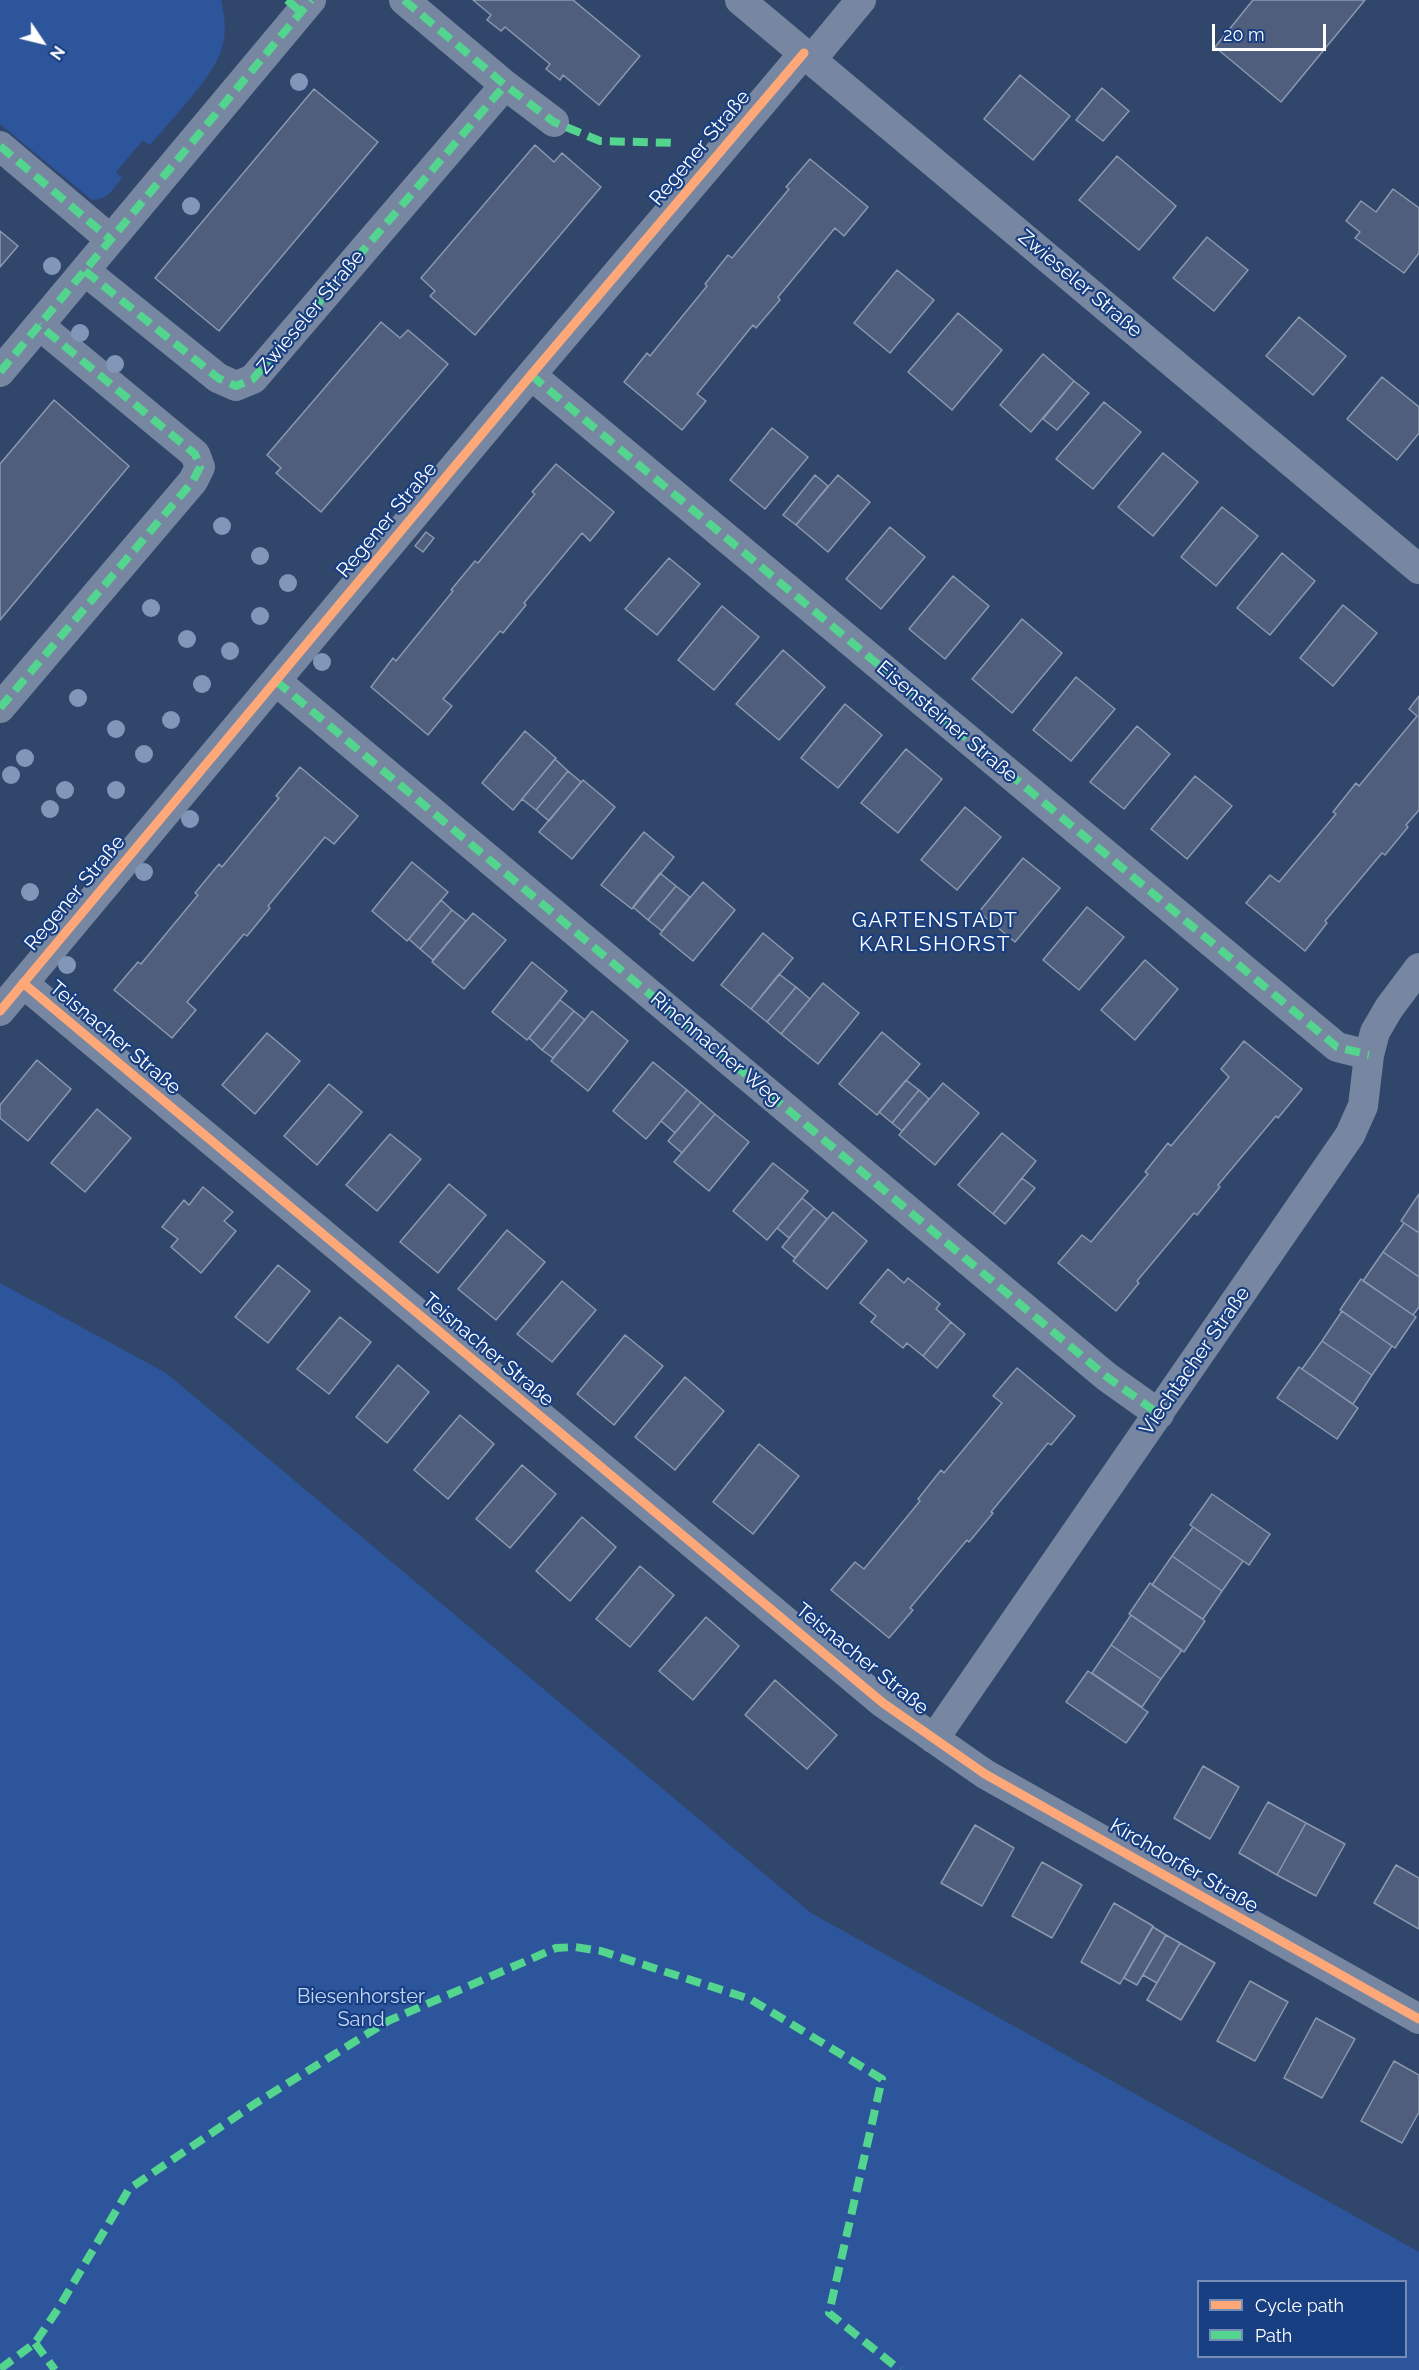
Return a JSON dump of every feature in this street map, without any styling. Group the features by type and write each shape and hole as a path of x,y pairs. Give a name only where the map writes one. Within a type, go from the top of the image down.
{"street":[{"path":"404,0 505,85 554,122"},
{"name":"Zwieseler Straße","path":"740,0 1419,569"},
{"name":"Regener Straße","path":"0,1011 531,375 808,56 861,0"},
{"path":"0,372 85,271 300,4"},
{"name":"Zwieseler Straße","path":"85,271 218,378 236,386 254,379 505,85"},
{"path":"0,146 111,239"},
{"path":"0,708 193,482 200,467 195,453 39,325"},
{"name":"Eisensteiner Straße","path":"531,375 1337,1047 1369,1055"},
{"name":"Rinchnacher Weg","path":"276,681 1088,1361 1159,1414"},
{"name":"Viechtacher Straße","path":"934,1739 1350,1135 1363,1106 1369,1055 1376,1032 1419,968"},
{"name":"Teisnacher Straße","path":"23,983 883,1703 934,1739"},
{"name":"Kirchdorfer Straße","path":"934,1739 985,1774 1419,2019"}],"green space":[{"path":"0,0 221,0 225,32 216,62 190,99 150,145 143,140 116,172 122,178 110,193 98,200 92,200 0,124"},
{"name":"Biesenhorster Sand","path":"0,1283 166,1373 811,1913 1419,2252 1419,2370 0,2370"}],"building":[{"path":"473,0 573,0 640,56 599,105 563,75 560,80 546,69 550,64 505,27 501,31 487,20 491,15"},
{"path":"1253,0 1365,0 1281,102 1215,47"},
{"path":"1020,75 1070,116 1033,160 984,119"},
{"path":"1102,88 1129,111 1103,141 1076,120"},
{"path":"314,89 378,142 219,331 155,278"},
{"path":"535,145 554,162 562,153 601,187 475,335 430,296 435,291 421,278"},
{"path":"1117,156 1176,206 1139,250 1079,200"},
{"path":"810,159 868,207 844,236 835,228 778,297 780,300 756,328 753,325 697,394 706,401 682,430 624,382 647,353 650,356 707,286 705,284 728,255 732,258 789,189 786,187"},
{"path":"1393,189 1419,208 1419,253 1404,273 1355,238 1360,232 1346,221 1361,201 1376,212"},
{"path":"0,231 18,246 0,267"},
{"path":"1207,237 1248,270 1214,311 1173,278"},
{"path":"897,270 934,300 890,353 854,323"},
{"path":"958,313 1002,350 952,410 908,372"},
{"path":"1299,317 1346,356 1313,395 1266,356"},
{"path":"381,322 400,338 408,330 448,364 321,512 276,473 281,468 267,455"},
{"path":"1043,354 1074,381 1031,432 1000,405"},
{"path":"1382,377 1419,407 1419,433 1397,460 1347,419"},
{"path":"1074,381 1089,393 1057,430 1043,419"},
{"path":"54,400 129,466 0,620 0,464"},
{"path":"1104,402 1141,432 1093,489 1056,459"},
{"path":"772,428 808,457 765,509 730,480"},
{"path":"1163,453 1198,482 1153,536 1118,507"},
{"path":"556,464 614,512 590,541 582,533 524,603 526,605 503,633 500,631 443,699 452,706 428,735 371,687 393,658 396,661 475,561 478,563 535,494 532,492"},
{"path":"815,475 828,486 796,525 783,515"},
{"path":"838,475 870,502 828,552 796,525"},
{"path":"1222,507 1258,536 1216,586 1181,557"},
{"path":"890,527 925,557 881,609 846,579"},
{"path":"426,532 434,538 423,552 415,546"},
{"path":"1282,553 1315,581 1270,635 1237,608"},
{"path":"669,558 700,584 657,635 625,609"},
{"path":"953,576 989,606 945,659 909,629"},
{"path":"1343,605 1377,633 1333,686 1300,658"},
{"path":"722,606 759,637 714,690 678,660"},
{"path":"1022,619 1062,653 1012,713 972,679"},
{"path":"783,650 825,687 779,740 736,704"},
{"path":"1076,677 1115,709 1071,761 1033,730"},
{"path":"1419,696 1419,810 1385,855 1382,853 1325,921 1327,923 1305,951 1246,903 1270,875 1279,882 1336,814 1333,812 1356,783 1359,786 1417,716 1409,709"},
{"path":"845,704 882,735 838,788 801,758"},
{"path":"1137,726 1170,754 1124,809 1090,782"},
{"path":"525,731 556,758 513,810 482,783"},
{"path":"906,749 942,779 898,833 861,803"},
{"path":"555,759 568,771 536,810 522,799"},
{"path":"300,767 358,816 334,844 325,837 268,906 270,908 247,936 244,934 187,1002 196,1010 172,1038 114,990 138,962 141,964 198,895 195,893 219,864 222,867 279,798 276,796"},
{"path":"568,771 581,782 549,821 536,810"},
{"path":"1195,776 1232,806 1187,859 1151,829"},
{"path":"583,780 615,807 572,859 539,832"},
{"path":"965,807 1001,837 957,890 921,860"},
{"path":"644,832 674,857 632,909 601,885"},
{"path":"1023,858 1060,888 1015,942 979,912"},
{"path":"412,862 448,892 407,941 372,911"},
{"path":"660,873 676,886 648,920 633,907"},
{"path":"703,882 735,910 693,961 660,934"},
{"path":"676,886 690,897 662,931 648,920"},
{"path":"441,900 452,910 420,949 409,939"},
{"path":"1087,907 1124,937 1079,990 1043,960"},
{"path":"452,910 466,921 433,960 420,949"},
{"path":"473,913 506,940 464,989 432,962"},
{"path":"763,933 793,958 751,1009 721,985"},
{"path":"1145,960 1178,989 1135,1040 1101,1010"},
{"path":"532,962 567,991 527,1040 492,1012"},
{"path":"779,974 796,987 767,1022 751,1009"},
{"path":"823,983 859,1013 818,1064 781,1034"},
{"path":"796,987 810,999 781,1034 767,1022"},
{"path":"560,1000 574,1011 542,1050 529,1038"},
{"path":"574,1011 585,1020 553,1058 542,1050"},
{"path":"592,1011 628,1041 588,1091 551,1061"},
{"path":"882,1032 920,1064 877,1115 839,1084"},
{"path":"267,1033 300,1061 255,1114 222,1085"},
{"path":"1244,1041 1302,1089 1218,1185 1220,1187 1197,1215 1194,1213 1137,1281 1139,1283 1116,1311 1058,1263 1082,1235 1091,1242 1148,1174 1145,1172 1168,1143 1171,1146 1229,1077 1221,1069"},
{"path":"37,1060 71,1089 28,1141 0,1118 0,1105"},
{"path":"653,1062 687,1090 646,1139 613,1111"},
{"path":"906,1080 919,1090 892,1123 879,1112"},
{"path":"943,1083 979,1113 935,1165 899,1135"},
{"path":"329,1084 362,1112 317,1165 284,1136"},
{"path":"687,1090 701,1102 675,1133 661,1121"},
{"path":"919,1090 929,1099 902,1131 892,1123"},
{"path":"701,1102 715,1114 682,1153 668,1141"},
{"path":"97,1109 131,1138 85,1192 51,1163"},
{"path":"715,1114 749,1142 709,1191 674,1162"},
{"path":"1002,1133 1036,1161 993,1214 958,1185"},
{"path":"390,1134 421,1159 377,1211 346,1185"},
{"path":"773,1163 808,1191 767,1240 733,1211"},
{"path":"1022,1178 1035,1188 1005,1224 993,1214"},
{"path":"449,1184 486,1215 438,1273 400,1242"},
{"path":"203,1187 233,1212 224,1221 236,1231 201,1273 171,1247 178,1239 162,1227 184,1200 189,1205"},
{"path":"1419,1194 1419,1233 1401,1221"},
{"path":"802,1198 814,1208 789,1238 777,1228"},
{"path":"814,1208 827,1219 795,1258 782,1247"},
{"path":"833,1212 867,1241 827,1289 793,1261"},
{"path":"1404,1223 1419,1233 1419,1277 1383,1252"},
{"path":"507,1230 545,1262 496,1320 458,1289"},
{"path":"1383,1252 1419,1277 1419,1307 1413,1315 1363,1281"},
{"path":"278,1265 310,1291 268,1343 235,1317"},
{"path":"888,1269 904,1283 908,1278 940,1304 936,1309 951,1322 923,1356 907,1343 903,1348 871,1322 876,1316 860,1303"},
{"path":"1361,1279 1416,1317 1395,1348 1340,1310"},
{"path":"562,1281 596,1310 552,1362 517,1334"},
{"path":"1342,1311 1392,1346 1372,1375 1322,1341"},
{"path":"340,1317 371,1342 329,1394 297,1369"},
{"path":"951,1322 965,1334 937,1368 923,1356"},
{"path":"625,1335 663,1366 614,1425 577,1394"},
{"path":"1322,1341 1372,1375 1353,1404 1302,1369"},
{"path":"398,1365 429,1392 387,1443 356,1417"},
{"path":"1299,1367 1358,1408 1337,1439 1277,1398"},
{"path":"1017,1368 1075,1416 1051,1445 1048,1443 969,1542 967,1540 910,1608 913,1610 889,1638 831,1590 855,1562 864,1569 920,1501 918,1499 941,1470 944,1473 1002,1403 993,1396"},
{"path":"685,1377 724,1411 675,1470 635,1437"},
{"path":"460,1415 494,1444 448,1499 414,1470"},
{"path":"759,1444 799,1476 753,1534 713,1502"},
{"path":"522,1465 556,1494 510,1548 476,1519"},
{"path":"1212,1494 1270,1534 1249,1565 1190,1525"},
{"path":"582,1517 616,1547 570,1601 536,1571"},
{"path":"1193,1527 1243,1561 1222,1591 1172,1556"},
{"path":"1172,1556 1222,1591 1203,1619 1152,1585"},
{"path":"640,1566 674,1595 630,1647 596,1619"},
{"path":"1150,1583 1205,1621 1184,1652 1129,1614"},
{"path":"1131,1615 1182,1650 1161,1679 1111,1645"},
{"path":"706,1617 739,1646 693,1700 659,1671"},
{"path":"1111,1645 1161,1679 1142,1707 1092,1673"},
{"path":"1088,1671 1148,1712 1126,1743 1066,1702"},
{"path":"775,1680 837,1735 807,1769 745,1715"},
{"path":"1203,1766 1239,1787 1210,1839 1174,1818"},
{"path":"1268,1802 1306,1823 1277,1875 1239,1853"},
{"path":"1306,1823 1345,1844 1316,1896 1277,1875"},
{"path":"975,1825 1014,1848 982,1906 941,1883"},
{"path":"1042,1862 1082,1885 1052,1938 1012,1916"},
{"path":"1396,1865 1419,1878 1419,1929 1374,1903"},
{"path":"1114,1903 1153,1926 1120,1984 1081,1962"},
{"path":"1153,1927 1166,1935 1137,1985 1124,1978"},
{"path":"1166,1935 1180,1943 1157,1983 1143,1975"},
{"path":"1180,1943 1215,1963 1181,2020 1147,2000"},
{"path":"1250,1981 1288,2002 1255,2061 1217,2041"},
{"path":"1316,2018 1355,2039 1322,2098 1284,2078"},
{"path":"1394,2061 1419,2075 1419,2112 1402,2143 1361,2121"}],"marked path":[{"path":"287,0 301,12"},
{"path":"0,372 311,0"},
{"path":"404,0 505,85 554,122 600,141 676,143"},
{"path":"85,271 218,378 236,386 253,379 505,85"},
{"path":"0,146 110,239"},
{"path":"0,708 193,481 200,467 195,454 39,325"},
{"path":"531,375 1337,1047 1369,1055"},
{"path":"276,681 1107,1377 1159,1414"},
{"path":"0,2369 35,2343 58,2309 129,2189 256,2103 388,2021 556,1948 575,1947 601,1951 750,1999 882,2079 829,2313 900,2370"},
{"path":"35,2343 55,2370"}],"cycle path":[{"path":"0,1011 531,375 804,53"},
{"path":"23,983 883,1703 985,1774 1419,2019"}],"district":[{"name":"GARTENSTADT KARLSHORST","path":"935,933"}]}
